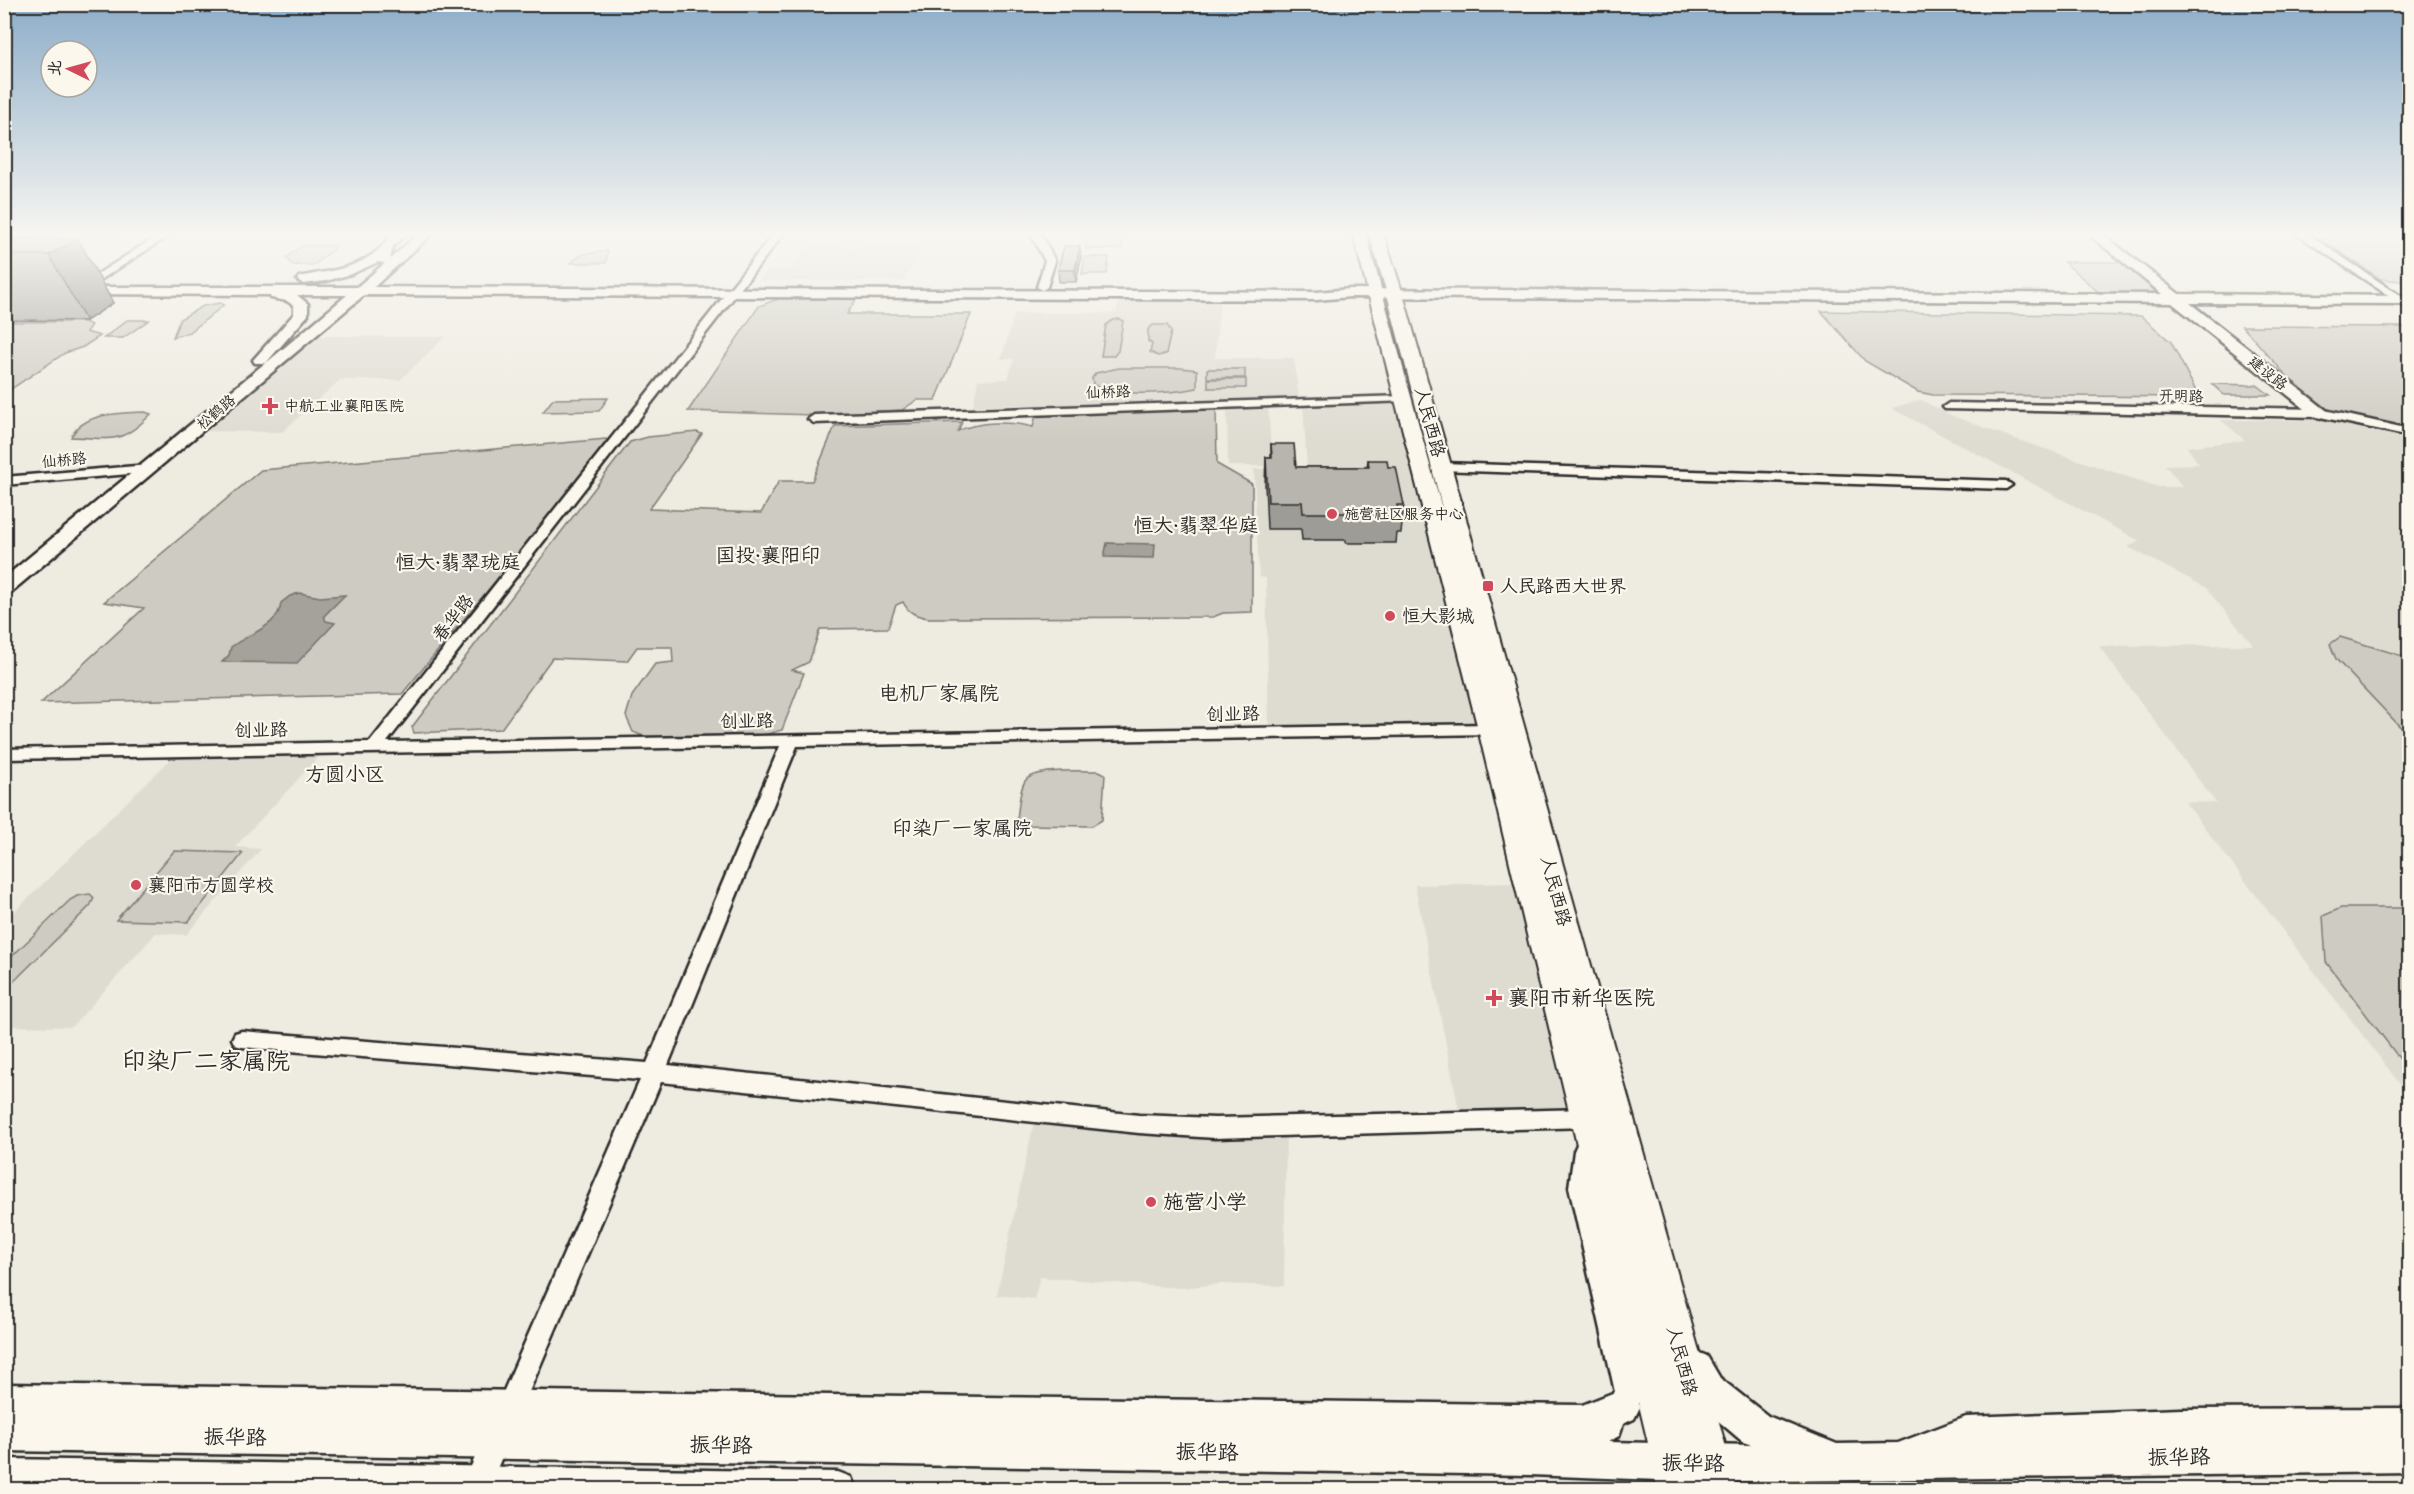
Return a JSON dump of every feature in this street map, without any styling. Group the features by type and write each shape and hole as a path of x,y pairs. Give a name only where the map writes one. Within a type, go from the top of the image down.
{"main road":[{"path":"256,365 301,315 299,303"},
{"name":"松鹤路","path":"4,571 256,365 338,303"},
{"name":"松鹤路","path":"4,588 316,329 343,303"},
{"path":"316,329 359,303"},
{"path":"1353,303 1366,307 1371,303"},
{"name":"人民西路","path":"1382,303 1404,399 1491,729 1590,1125 1659,1334 1713,1477"},
{"name":"人民西路","path":"1383,303 1442,467 1659,1334 1676,1477"},
{"name":"建设路","path":"2181,303 2320,413"},
{"path":"1590,1125 1585,1187 1626,1398"},
{"path":"1530,1457 1575,1442 1608,1422 1626,1398 1659,1334 1708,1390 1756,1429 1837,1462"},
{"path":"4,1402 502,1425 1582,1423 1626,1398"},
{"name":"振华路","path":"4,1433 502,1425 1530,1457 1676,1477 1713,1477 1837,1462 2409,1454"},
{"path":"1898,1461 1966,1435 2181,1426 2409,1426"},
{"path":"4,1477 476,1487 838,1490"}],"street":[{"name":"春华路","path":"374,748 725,303"},
{"name":"仙桥路","path":"814,419 1404,399"},
{"name":"开明路","path":"1949,407 2320,413 2409,433"},
{"path":"1442,467 2006,485"},
{"name":"仙桥路","path":"4,481 148,469"},
{"name":"创业路","path":"4,754 1491,729"},
{"path":"476,1487 654,1072 791,740"},
{"path":"242,1039 654,1072 1139,1124 1215,1128 1590,1125"}],"shaded area":[{"path":"220,303 224,305 190,332 173,337 180,319 203,306"},
{"path":"768,303 854,303 847,314 971,314 936,400 917,400 902,410 814,415 688,411 759,306"},
{"path":"1118,303 1220,303 1215,358 1294,358 1299,401 973,406 978,380 1008,379 1014,359 1001,359 1015,313 1116,313"},
{"path":"1821,311 2141,316 2171,342 2199,397 1933,395 1918,392 1865,361"},
{"path":"1119,319 1123,321 1118,351 1114,356 1101,356 1106,325"},
{"path":"127,320 149,320 123,338 104,338"},
{"path":"5,322 85,322 91,325 86,332 100,336 83,347 65,353 5,393"},
{"path":"1153,325 1167,325 1171,332 1166,354 1158,356 1150,352 1152,344 1148,341 1148,329"},
{"path":"2242,326 2409,327 2409,433 2320,413"},
{"name":"中航工业襄阳医院","path":"313,336 445,337 400,380 340,380 282,432 197,431"},
{"path":"1119,368 1197,370 1197,388 1159,393 1128,393 1093,384 1092,378 1096,373"},
{"path":"1207,369 1245,369 1245,378 1207,378"},
{"path":"1208,379 1246,379 1246,388 1208,388"},
{"path":"2212,384 2257,385 2270,395 2224,395"},
{"path":"608,398 599,411 543,412 553,399"},
{"path":"1404,399 1491,729 1269,733 1266,578 1259,577 1254,469 1307,468 1303,402"},
{"path":"1921,400 1953,416 2015,439 2158,487 2183,487 2165,465 2199,464 2187,447 2245,440 2221,420 2337,420 2409,435 2409,1096 2185,802 2216,803 2099,646 2253,645 2205,587 2128,547 2140,541 1891,408"},
{"path":"1227,405 1268,405 1272,466 1228,466"},
{"path":"1216,407 1217,464 1252,484 1252,612 1223,613 1213,617 929,618 914,614 903,602 896,605 888,628 820,629 809,662 792,670 804,673 782,730 757,737 653,740 633,732 626,716 632,696 655,664 673,662 672,647 637,647 627,661 552,658 501,729 414,733 412,727 630,442 648,437 697,432 702,434 649,509 761,513 779,481 812,481 835,426 962,422 958,431 975,425 995,423 1033,427 1036,415 1041,414"},
{"path":"145,412 151,414 123,436 106,439 71,437 77,429 94,418"},
{"path":"606,439 608,445 402,694 41,703 144,608 104,602 261,470"},
{"path":"1107,543 1155,544 1154,558 1104,557"},
{"path":"299,593 320,597 345,595 324,616 326,621 335,623 297,663 222,662 229,655 231,647 269,624 279,611 281,603"},
{"path":"2340,637 2409,658 2409,736 2336,659 2330,644"},
{"name":"襄阳市方圆学校","path":"326,749 235,847 261,849 186,935 156,933 72,1027 5,1026 5,921 179,751"},
{"path":"1060,771 1099,771 1105,774 1102,820 1092,826 1024,825 1017,818 1022,789 1025,781 1030,777"},
{"path":"174,851 243,853 188,922 116,920"},
{"name":"襄阳市新华医院","path":"1522,883 1579,1111 1460,1116 1415,885"},
{"path":"90,894 94,898 90,906 5,990 5,963 70,900 77,896"},
{"path":"2341,908 2409,908 2409,1071 2326,962 2323,916"},
{"name":"施营小学","path":"1035,1117 1286,1125 1284,1286 1220,1284 1180,1288 1040,1277 1034,1299 997,1295"}],"building":[{"path":"1271,444 1294,444 1296,467 1369,467 1368,460 1387,460 1388,467 1396,467 1404,505 1397,505 1399,515 1303,513 1302,502 1268,502 1266,457 1272,457"}],"place":[{"name":"中航工业襄阳医院","path":"270,406"},
{"name":"施营社区服务中心","path":"1332,514"},
{"name":"人民路西大世界","path":"1488,586"},
{"name":"恒大影城","path":"1390,616"},
{"name":"襄阳市方圆学校","path":"136,885"},
{"name":"襄阳市新华医院","path":"1494,998"},
{"name":"施营小学","path":"1151,1202"}],"district":[{"name":"恒大·翡翠华庭","path":"1196,525"},
{"name":"国投·襄阳印","path":"768,555"},
{"name":"恒大·翡翠珑庭","path":"458,562"},
{"name":"电机厂家属院","path":"939,693"},
{"name":"方圆小区","path":"345,774"},
{"name":"印染厂一家属院","path":"962,828"},
{"name":"印染厂二家属院","path":"206,1061"}]}
